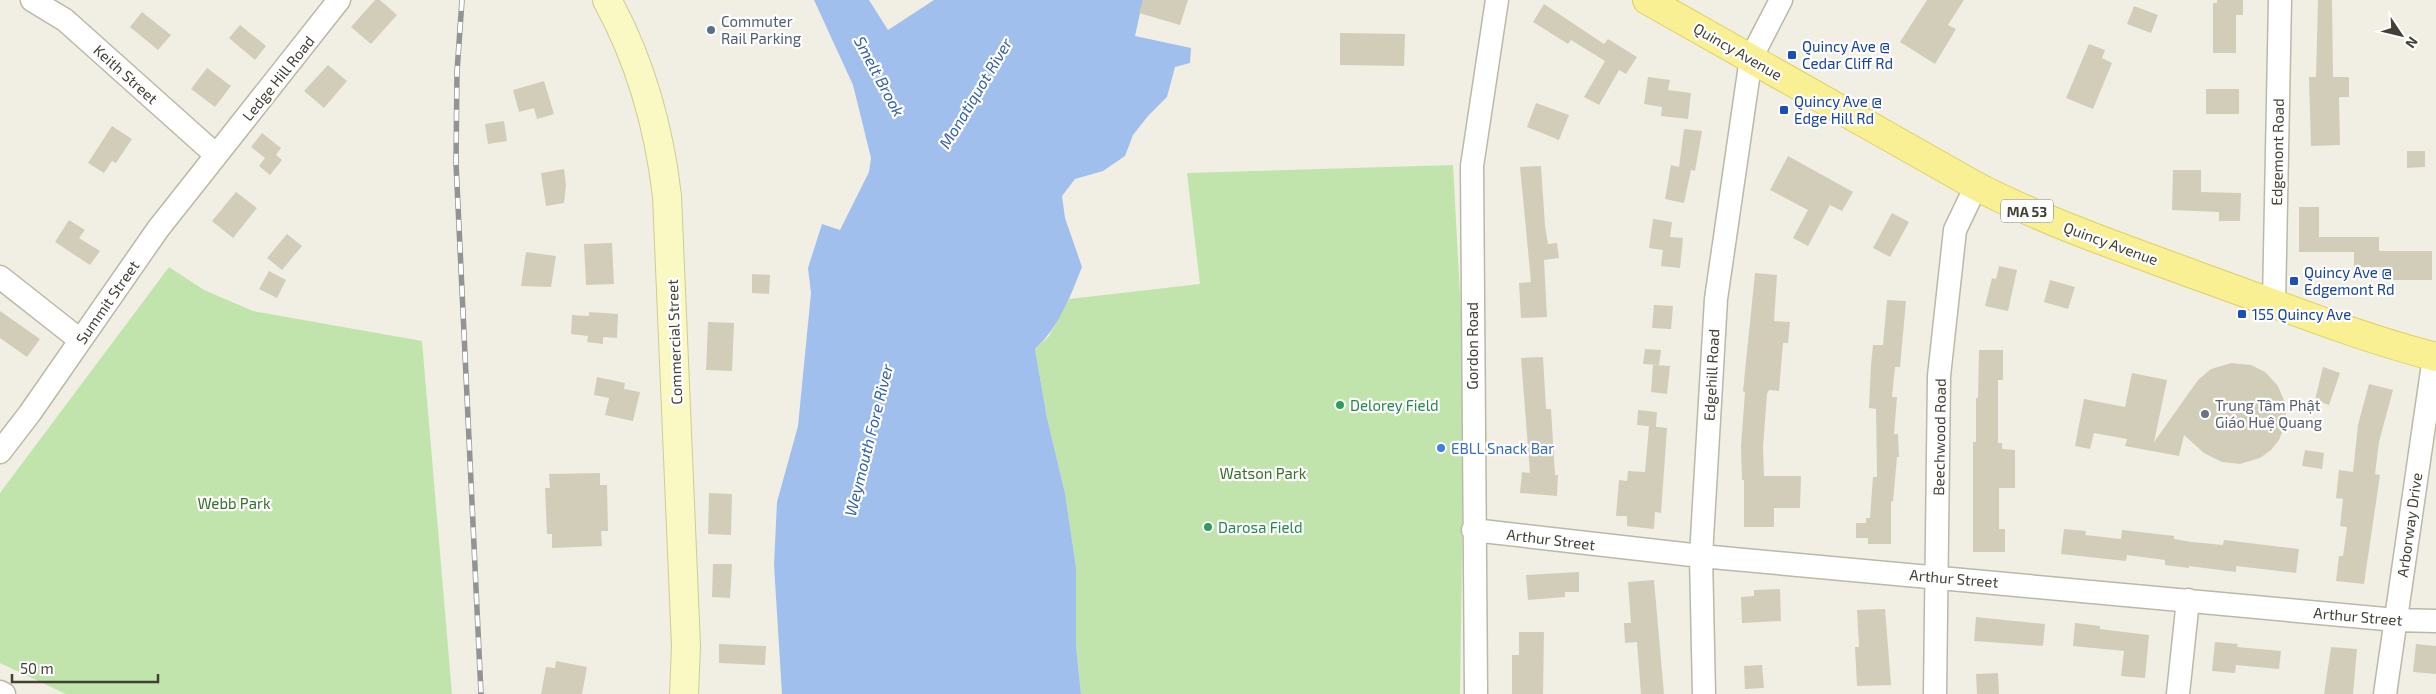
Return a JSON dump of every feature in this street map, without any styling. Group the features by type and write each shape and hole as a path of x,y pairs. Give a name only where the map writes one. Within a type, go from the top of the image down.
{"main road":[{"name":"Commercial Street","path":"608,0 642,81 656,130 667,196 686,646 684,694"},
{"name":"Quincy Avenue","path":"1647,0 1976,186 2046,219 2274,304 2435,357"}],"street":[{"name":"Keith Street","path":"32,0 55,12 75,28 216,155"},
{"name":"Ledge Hill Road","path":"216,155 339,0"},
{"name":"Gordon Road","path":"1476,694 1473,530 1472,166 1497,0"},
{"path":"1750,58 1781,0"},
{"name":"Edgemont Road","path":"2274,304 2280,0"},
{"name":"Edgehill Road","path":"1704,694 1701,556 1716,299 1750,58"},
{"name":"Summit Street","path":"0,452 30,413 158,229 216,155"},
{"name":"Beechwood Road","path":"1935,694 1939,376 1955,230 1976,186"},
{"path":"0,276 80,340"},
{"name":"Arborway Drive","path":"2385,694 2435,357"},
{"name":"Arthur Street","path":"1473,530 1701,556 2396,620 2436,621"},
{"path":"2178,694 2188,600"},
{"path":"0,692 4,694"}],"green space":[{"name":"Watson Park","path":"1453,165 1461,313 1463,489 1460,694 1081,694 1076,646 1076,567 1065,493 1047,418 1035,349 1049,336 1069,299 1200,284 1187,173"},
{"name":"Webb Park","path":"169,267 204,290 253,311 422,341 452,694 66,694 0,663 0,493"}],"water":[{"path":"814,0 869,0 888,30 934,0 1143,0 1135,36 1191,48 1190,63 1175,67 1167,97 1133,135 1125,156 1103,171 1075,179 1062,196 1065,218 1082,267 1057,321 1035,349 1047,418 1065,493 1076,567 1076,646 1081,694 782,694 774,565 777,502 798,426 811,293 808,268 822,224 840,230 869,172 871,158 853,85"}],"building":[{"path":"375,0 380,0 397,15 371,44 351,27"},
{"path":"1143,0 1188,0 1180,25 1139,13"},
{"path":"1927,0 1964,0 1948,25 1956,29 1935,64 1900,42"},
{"path":"2217,0 2243,0 2243,15 2236,15 2236,53 2213,53 2213,3 2217,3"},
{"path":"2318,0 2332,0 2333,77 2349,77 2349,97 2339,97 2340,145 2311,146 2309,77 2316,77"},
{"path":"1544,4 1604,44 1608,39 1637,57 1626,74 1619,70 1599,105 1584,97 1605,61 1571,40 1568,44 1533,22"},
{"path":"2134,6 2158,15 2151,33 2127,24"},
{"path":"142,12 171,35 158,50 130,27"},
{"path":"240,25 266,46 255,60 229,38"},
{"path":"1340,33 1405,34 1404,66 1340,65"},
{"path":"2089,44 2105,50 2102,58 2112,63 2093,109 2066,98"},
{"path":"328,65 347,81 324,108 304,91"},
{"path":"207,68 231,86 215,107 191,89"},
{"path":"1648,77 1670,80 1668,90 1691,93 1688,119 1661,116 1662,107 1644,104"},
{"path":"544,81 554,114 537,119 534,108 519,112 513,90"},
{"path":"2206,89 2239,89 2239,114 2206,114"},
{"path":"1536,103 1569,115 1559,140 1527,127"},
{"path":"504,121 507,141 488,144 485,124"},
{"path":"112,126 132,139 116,163 112,161 104,173 88,163"},
{"path":"1684,129 1702,131 1695,171 1691,170 1684,203 1665,199 1671,165 1679,167"},
{"path":"262,133 281,148 276,155 282,160 270,175 259,166 265,158 251,147"},
{"path":"2407,151 2425,151 2425,167 2407,168"},
{"path":"1788,156 1853,192 1842,211 1830,205 1808,246 1793,238 1808,210 1770,190"},
{"path":"1541,166 1548,244 1557,243 1559,258 1544,260 1547,317 1521,318 1519,283 1531,282 1520,167"},
{"path":"564,169 566,186 564,203 546,206 541,173"},
{"path":"2173,170 2201,170 2201,192 2241,193 2240,221 2219,221 2219,212 2172,210"},
{"path":"236,192 257,208 233,238 212,221"},
{"path":"2299,207 2319,207 2319,237 2379,237 2379,251 2432,251 2432,280 2392,280 2392,267 2354,267 2354,252 2299,252"},
{"path":"1892,213 1909,222 1890,257 1873,248"},
{"path":"1653,219 1672,222 1670,237 1683,238 1680,268 1661,266 1663,250 1649,248"},
{"path":"69,220 85,230 79,238 100,251 90,265 55,242"},
{"path":"287,234 302,246 282,270 267,258"},
{"path":"612,243 614,284 586,285 584,244"},
{"path":"526,252 556,256 551,287 521,286"},
{"path":"1999,266 2017,270 2008,311 1985,306 1992,278 1996,279"},
{"path":"269,271 286,280 277,298 259,289"},
{"path":"1755,273 1777,275 1774,321 1790,322 1788,343 1783,343 1779,391 1769,390 1767,394 1763,447 1764,476 1801,476 1800,508 1774,508 1774,527 1744,527 1744,480 1742,480 1741,446 1745,392 1743,391"},
{"path":"752,274 770,275 769,294 752,293"},
{"path":"2050,280 2075,287 2068,309 2044,302"},
{"path":"1887,300 1906,301 1900,367 1895,367 1892,397 1897,397 1894,434 1898,434 1899,457 1897,457 1893,502 1891,501 1891,544 1868,544 1868,538 1856,538 1856,523 1866,523 1866,518 1870,518 1873,477 1877,477 1876,409 1869,408 1871,365 1873,345 1883,345"},
{"path":"1654,305 1673,306 1671,329 1652,328"},
{"path":"0,311 40,339 27,357 0,338"},
{"path":"589,312 618,314 617,338 603,337 603,344 587,342 588,336 571,334 572,315 589,316"},
{"path":"708,322 734,323 732,371 706,370"},
{"path":"1645,349 1661,350 1659,365 1643,364"},
{"path":"1979,350 2003,350 2003,380 1998,380 1998,443 2002,443 2002,449 2015,450 2015,488 1999,488 1999,529 2005,529 2005,552 1973,552 1973,442 1976,442"},
{"path":"1543,357 1546,409 1551,409 1555,475 1558,475 1557,496 1520,493 1522,472 1530,473 1521,358"},
{"name":"Trung Tâm Phật Giáo Huệ Quang","path":"2231,363 2251,365 2265,372 2278,386 2286,405 2286,422 2279,440 2271,450 2260,458 2240,464 2222,462 2204,453 2184,435 2179,456 2125,446 2127,439 2094,433 2090,449 2075,446 2084,399 2125,407 2132,373 2167,380 2154,442 2198,380 2211,369"},
{"path":"1653,365 1670,366 1667,394 1651,392"},
{"path":"2323,367 2340,373 2329,405 2315,400"},
{"path":"597,377 625,383 624,389 640,392 633,421 605,415 609,398 594,395"},
{"path":"2369,384 2393,390 2379,442 2375,474 2380,475 2364,584 2336,581 2339,556 2343,556 2347,527 2340,526 2343,499 2336,498 2339,470 2353,472 2358,425"},
{"path":"1638,410 1657,412 1656,427 1637,425"},
{"path":"1649,426 1667,428 1661,513 1655,512 1654,529 1627,526 1627,516 1616,516 1619,480 1627,481 1628,471 1645,472"},
{"path":"2305,450 2324,453 2322,469 2302,466"},
{"path":"600,473 600,485 607,485 608,531 601,531 602,546 552,548 552,534 547,534 545,488 550,488 549,474"},
{"path":"709,493 732,494 731,535 708,534"},
{"path":"2064,529 2086,531 2085,535 2121,539 2122,530 2174,536 2174,539 2192,542 2223,545 2224,540 2299,549 2296,573 2236,566 2236,572 2189,566 2189,568 2165,565 2165,560 2127,555 2126,561 2061,554"},
{"path":"713,564 732,564 730,598 712,597"},
{"path":"1579,572 1579,592 1565,592 1565,597 1528,600 1526,575"},
{"path":"1654,580 1664,694 1641,694 1637,642 1625,643 1624,623 1631,623 1628,582"},
{"path":"1780,589 1781,621 1742,623 1741,597 1754,596 1754,590"},
{"path":"1885,609 1891,685 1857,686 1855,647 1859,647 1857,610"},
{"path":"1976,617 2045,624 2043,646 1974,641"},
{"path":"2075,623 2100,626 2100,629 2149,635 2145,678 2121,676 2124,651 2073,646"},
{"path":"1519,632 1544,632 1543,694 1512,694 1512,655 1519,655"},
{"path":"2215,642 2238,644 2237,647 2281,651 2279,669 2236,665 2235,673 2212,671"},
{"path":"719,644 766,646 765,665 719,663"},
{"path":"2416,644 2436,646 2436,674 2413,672"},
{"path":"2331,647 2357,649 2353,694 2324,694"},
{"path":"556,661 587,667 582,694 541,694 546,667 555,668"},
{"path":"1762,665 1764,688 1745,689 1744,666"},
{"path":"1998,673 1999,694 1977,694 1976,674"}],"railway":[{"path":"462,0 457,72 456,163 481,694"}],"place":[{"name":"Commuter Rail Parking","path":"711,30"},
{"name":"Quincy Ave @ Cedar Cliff Rd","path":"1792,55"},
{"name":"Quincy Ave @ Edge Hill Rd","path":"1784,110"},
{"name":"Quincy Ave @ Edgemont Rd","path":"2294,281"},
{"name":"155 Quincy Ave","path":"2242,314"},
{"name":"Delorey Field","path":"1340,405"},
{"name":"Trung Tâm Phật Giáo Huệ Quang","path":"2205,414"},
{"name":"EBLL Snack Bar","path":"1441,448"},
{"name":"Darosa Field","path":"1208,527"}],"water label":[{"name":"Smelt Brook","path":"880,76"},
{"name":"Monatiquot River","path":"975,93"},
{"name":"Weymouth Fore River","path":"868,440"}]}
